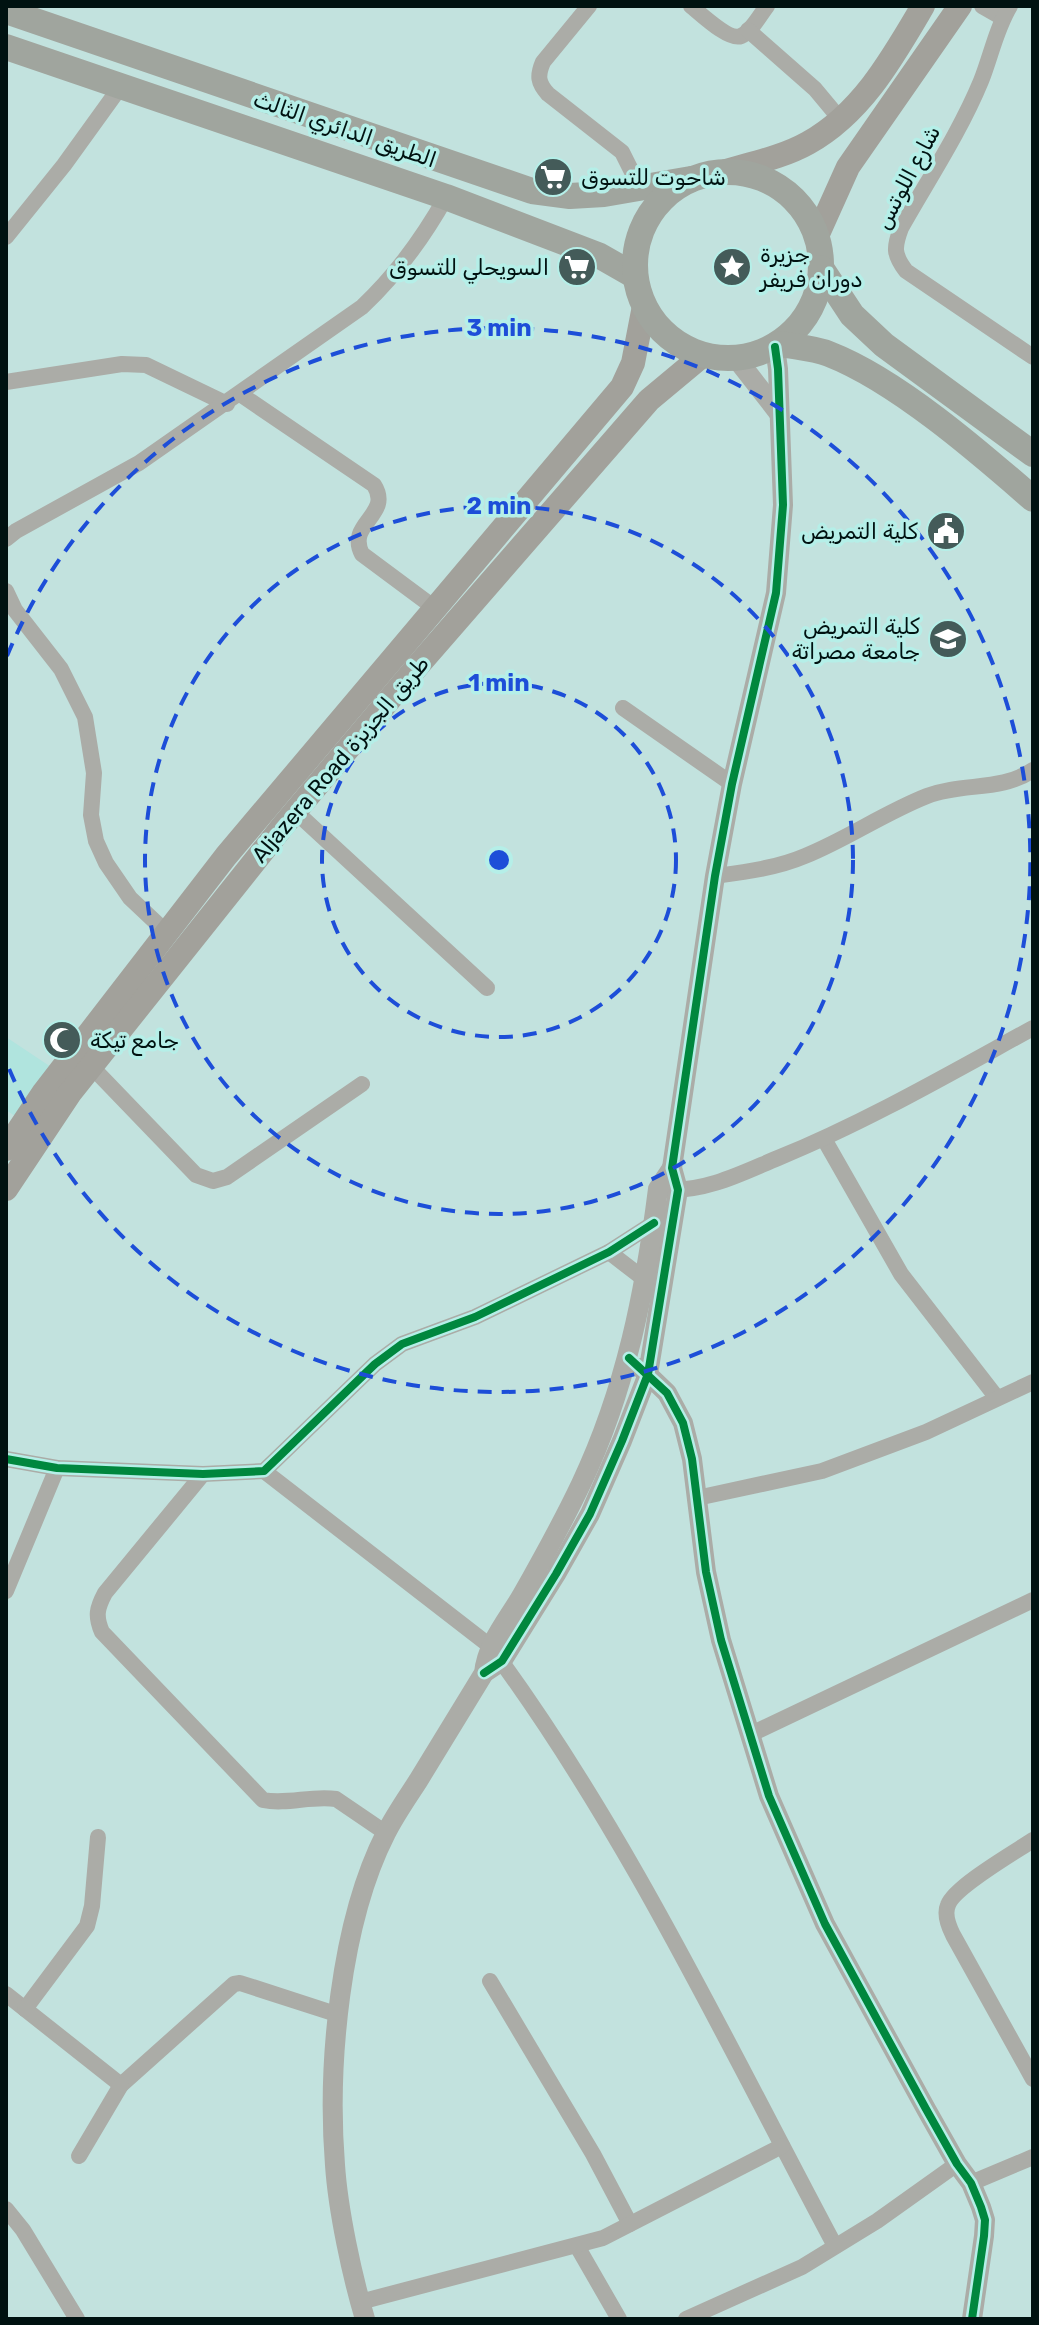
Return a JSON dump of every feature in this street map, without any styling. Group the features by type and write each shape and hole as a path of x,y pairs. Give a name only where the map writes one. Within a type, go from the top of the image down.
{"main road":[{"path":"923,6 892,59 861,99 809,143 774,157 691,179 664,196 645,222 636,253 635,276 644,306 668,336 690,350 703,355 736,358 778,345 826,352 873,376 1033,499"},
{"path":"817,236 848,167 960,6"},
{"name":"الطريق الدائري الثالث","path":"6,11 310,118 532,191 570,196 691,179"},
{"name":"الطريق الدائري الثالث","path":"6,47 446,197 600,256 635,276"},
{"path":"726,171 759,176 782,189 800,206 817,236 821,268 809,311 778,345"},
{"path":"821,268 852,315 884,345 1033,454"},
{"name":"Aljazera Road طريق الجزيزة","path":"6,1149 44,1092 165,931 622,387 633,363 644,306"},
{"name":"Aljazera Road طريق الجزيزة","path":"6,1189 70,1093 282,827 625,427 665,385 703,355"}],"street":[{"path":"589,6 543,62 538,73 539,83 548,94 622,152 640,188"},
{"path":"691,6 729,36 737,38 748,30 767,6"},
{"path":"982,6 1007,12"},
{"name":"شارع اللوتس","path":"1007,12 981,81 894,246 896,258 906,271 1033,357"},
{"path":"748,30 815,89 840,119"},
{"path":"6,237 121,86"},
{"path":"6,539 139,463 362,307 387,283 428,231 446,197"},
{"path":"778,345 783,505 776,593 732,784 715,876 668,1190 648,1374 590,1514 556,1574 492,1660 386,1833 363,1892 349,1946 334,2068 335,2166 363,2311 603,2238 782,2146"},
{"path":"736,358 778,412"},
{"path":"6,382 110,366 146,365 233,399 374,485 380,495 379,505 359,532 358,545 362,554 436,609"},
{"path":"6,591 15,610 61,669 85,717 94,773 91,815 96,841 106,863 130,898 165,931"},
{"path":"623,708 732,784"},
{"path":"715,876 801,858 926,796 952,788 1017,780 1033,770"},
{"path":"297,813 487,988"},
{"path":"668,1190 714,1185 824,1139 924,1089 1033,1028"},
{"path":"91,1066 196,1175 213,1181 227,1177 362,1084"},
{"path":"824,1139 901,1274 997,1398"},
{"path":"492,1660 521,1596 581,1484 611,1411 629,1358 654,1223 668,1190"},
{"path":"6,1459 57,1468 203,1474 264,1471 375,1364 402,1344 475,1317 609,1252 654,1223"},
{"path":"609,1252 644,1279"},
{"path":"629,1358 667,1393 683,1423 692,1459 706,1572 721,1640 769,1796 825,1924 957,2164 971,2183 985,2220 972,2319"},
{"path":"697,1498 822,1471 926,1432 997,1398 1031,1388"},
{"path":"6,1591 57,1468"},
{"path":"264,1471 492,1660 577,1775 646,1890 835,2246"},
{"path":"203,1474 105,1593 96,1618 102,1632 263,1800 336,1799 386,1833"},
{"path":"749,1735 1033,1600"},
{"path":"25,2009 87,1926 92,1906 98,1837"},
{"path":"1033,1840 958,1891 947,1905 947,1915 953,1935 1033,2079"},
{"path":"490,1981 593,2154 630,2224"},
{"path":"79,2156 121,2085 227,1987 240,1983 339,2015"},
{"path":"6,1994 121,2085"},
{"path":"971,2183 1033,2157"},
{"path":"686,2319 802,2267 877,2221 957,2164"},
{"path":"6,2209 23,2230 77,2319"},
{"path":"577,2246 619,2319"}],"shaded area":[{"path":"6,1037 54,1069 21,1120 6,1110"}],"cycle path":[{"path":"484,1673 502,1661 590,1514 648,1374 678,1190 672,1168 715,876 732,784 776,593 783,505 775,347"},
{"path":"6,1459 57,1468 203,1474 264,1471 375,1364 402,1344 475,1317 609,1252 654,1223"},
{"path":"629,1358 667,1393 683,1423 692,1459 706,1572 721,1640 769,1796 825,1924 957,2164 971,2183 981,2207 985,2220 984,2236 972,2319"}],"place":[{"name":"شاحوت للتسوق","path":"553,177"},
{"name":"السويحلي للتسوق","path":"577,267"},
{"name":"جزيرة دوران فريفر","path":"732,267"},
{"name":"كلية التمريض","path":"946,531"},
{"name":"كلية التمريض جامعة مصراتة","path":"948,639"},
{"name":"جامع تيكة","path":"62,1040"}]}
